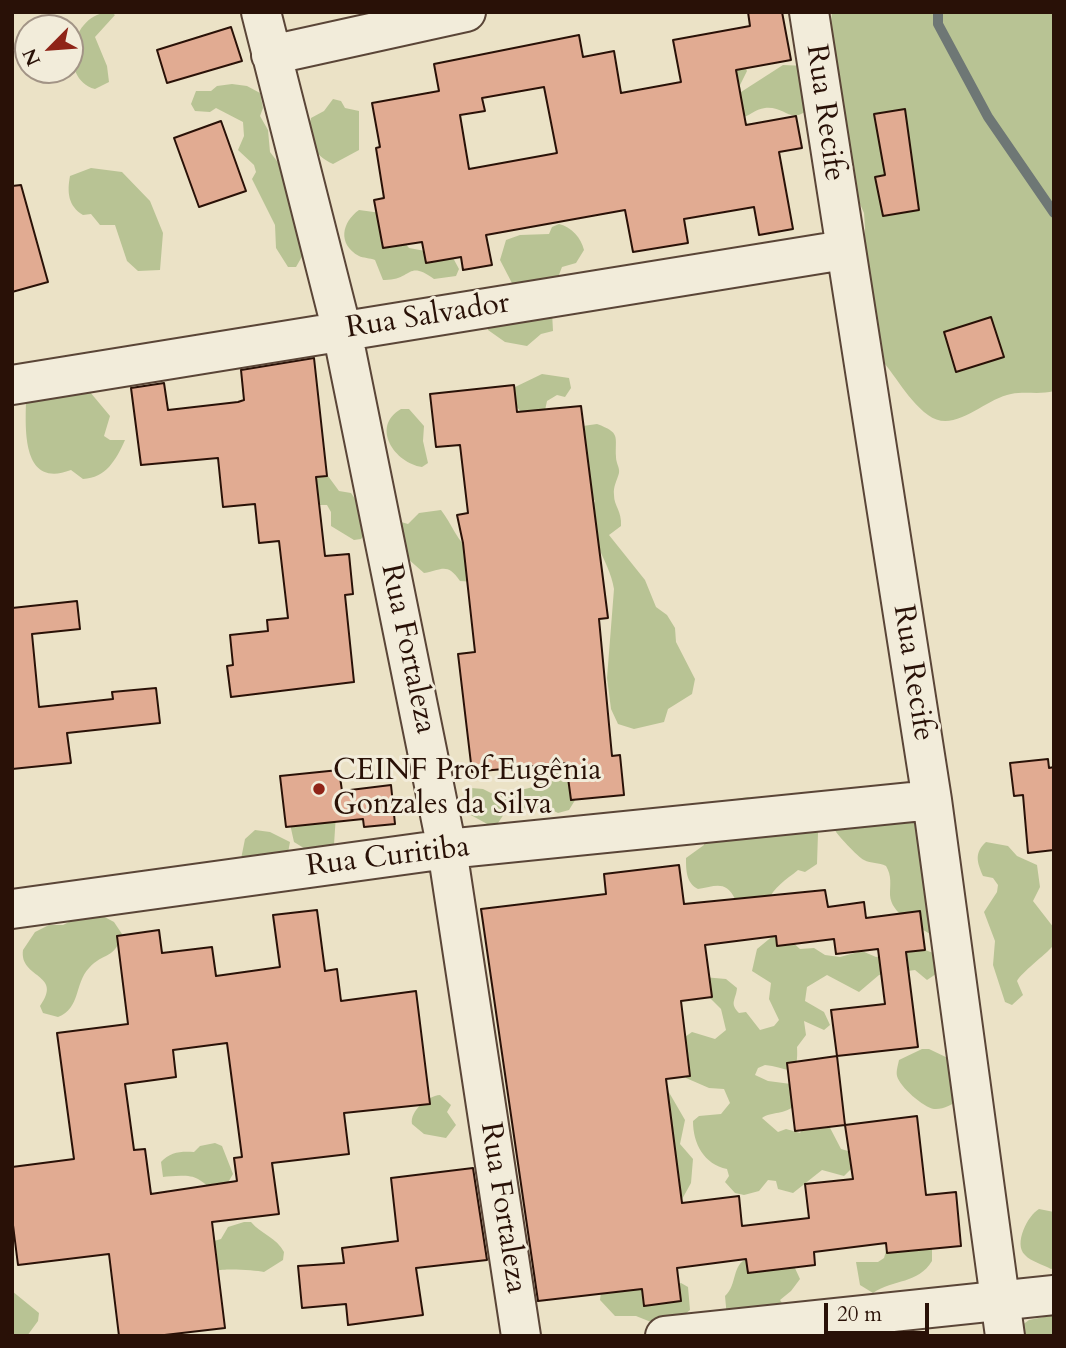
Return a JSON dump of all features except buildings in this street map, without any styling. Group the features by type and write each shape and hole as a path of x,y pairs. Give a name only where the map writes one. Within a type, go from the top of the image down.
{"street":[{"name":"Rua Fortaleza","path":"261,12 342,331 447,849 521,1336"},
{"path":"271,55 466,12"},
{"name":"Rua Recife","path":"809,12 844,250 932,800 1002,1318"},
{"name":"Rua Salvador","path":"12,385 844,250"},
{"name":"Rua Curitiba","path":"12,909 447,849 932,800"},
{"path":"665,1336 1002,1318 1054,1295"}],"green space":[{"path":"111,12 115,15 95,37 107,66 109,82 95,89 84,84 84,26 97,15"},
{"path":"832,12 1054,12 1054,391 1011,394 959,418 938,420 928,415 912,400 872,350 863,253 864,213 849,179 844,101 832,66 829,43"},
{"path":"729,64 744,65 747,71 740,85 741,92 783,65 807,66 816,103 800,114 765,108 739,118"},
{"path":"217,86 247,86 260,93 263,108 260,116 268,130 270,152 280,165 284,180 295,200 304,253 296,267 288,267 276,248 275,225 252,179 256,172 254,165 238,150 244,136 243,122 216,108 210,112 195,111 191,104 196,91 211,91"},
{"path":"333,99 341,101 345,108 359,111 359,150 333,164 316,151 310,139 310,126 311,118 324,111"},
{"path":"91,168 122,172 150,201 163,233 160,270 138,271 127,261 115,225 100,225 91,214 83,215 74,207 69,193 70,176"},
{"path":"359,210 381,213 409,248 452,256 459,269 456,276 434,279 425,273 413,271 383,280 375,260 359,256 347,245 344,233 346,227"},
{"path":"559,224 572,230 583,246 584,250 576,263 562,267 557,280 514,287 500,260 506,240 520,235 549,234 552,227"},
{"path":"552,312 553,331 541,334 527,346 505,342 488,330 488,326"},
{"path":"542,374 569,378 571,388 565,397 557,395 547,401 544,415 527,418 511,401 513,388"},
{"path":"85,386 110,416 104,436 110,440 125,440 122,447 109,467 91,478 83,479 71,470 56,474 44,472 30,455 26,402"},
{"path":"401,409 409,409 424,426 423,441 428,463 422,467 403,459 390,443 387,425 392,416"},
{"path":"597,424 610,430 616,440 619,471 614,495 621,526 609,535 645,580 656,607 667,615 675,628 676,642 695,679 692,694 668,709 664,722 634,729 618,724 611,709 607,678 614,589 594,535 592,512 595,501 586,489 583,426"},
{"path":"291,476 328,476 339,491 351,493 360,506 366,533 361,539 354,540 331,526 331,512 327,505 315,505"},
{"path":"441,510 458,538 472,552 475,582 460,581 448,569 424,573 407,558 395,527 401,522 408,524 419,513"},
{"path":"557,766 570,776 577,797 569,810 558,813 544,806 533,810 510,805 498,823 491,826 467,813 464,797 471,788 483,789 493,794 527,789 539,785 544,774"},
{"path":"748,797 815,827 818,833 817,864 805,872 798,870 777,888 768,902 735,899 728,889 720,886 698,889 689,880 687,872 686,858 704,845 706,823 718,802"},
{"path":"336,814 334,845 328,850 307,850 294,842 290,824"},
{"path":"887,815 923,821 937,931 930,934 905,918 891,902 890,877 886,866 861,858 833,827"},
{"path":"255,830 270,832 290,842 287,858 241,859 245,839"},
{"path":"986,842 1008,846 1017,856 1037,865 1040,887 1033,901 1054,928 1054,945 1017,981 1023,995 1012,1005 1005,1002 993,965 995,941 984,912 997,892 998,885 993,878 983,876 979,866 978,854"},
{"path":"99,914 114,922 122,934 116,948 94,963 84,974 74,1002 65,1013 58,1017 43,1013 40,1006 47,987 27,966 23,950 35,932 49,925 63,925 77,918"},
{"path":"774,935 789,939 800,949 814,948 825,955 840,957 862,951 876,957 920,948 936,954 939,972 927,980 915,970 879,975 859,992 827,975 807,987 805,1001 824,1012 830,1025 824,1030 804,1021 806,1035 797,1047 796,1064 793,1068 765,1065 758,1068 755,1075 768,1081 791,1084 795,1105 762,1118 778,1132 786,1129 800,1133 805,1126 827,1122 841,1149 848,1151 854,1166 844,1176 822,1170 793,1193 778,1189 776,1181 768,1180 759,1191 744,1195 735,1193 725,1182 729,1176 727,1169 706,1158 695,1138 693,1121 699,1116 721,1114 730,1103 724,1089 709,1088 686,1078 682,1066 682,1039 692,1032 715,1039 726,1030 721,1009 704,992 703,977 726,979 737,988 734,1004 739,1013 746,1012 760,1030 774,1026 779,1020 769,999 771,983 752,971 757,949"},
{"path":"922,1049 929,1049 952,1060 960,1100 944,1108 934,1109 918,1101 902,1086 897,1076 899,1060"},
{"path":"663,1082 685,1120 680,1144 693,1159 691,1183 681,1201"},
{"path":"440,1095 451,1105 447,1112 456,1125 446,1138 424,1134 412,1124 420,1105"},
{"path":"215,1143 222,1146 233,1174 222,1193 195,1177 163,1177 161,1162 168,1156 180,1152 194,1152 200,1146"},
{"path":"1039,1209 1054,1212 1054,1268 1051,1269 1030,1259 1022,1250 1023,1230 1030,1217"},
{"path":"251,1222 277,1243 284,1252 283,1260 264,1272 232,1269 216,1271 214,1241 221,1239 228,1227"},
{"path":"932,1248 932,1261 913,1278 873,1293 860,1285 856,1262 878,1262 884,1258 886,1251"},
{"path":"748,1258 794,1266 800,1279 780,1300 784,1306 727,1317 725,1296 732,1286 739,1265"},
{"path":"611,1282 668,1288 681,1283 688,1287 690,1310 684,1315 656,1324 636,1316 615,1316 600,1300 601,1292"},
{"path":"12,1291 39,1313 38,1321 27,1336 12,1336"},
{"path":"1054,1315 1054,1336 1007,1336 1029,1320"}],"waterway":[{"path":"938,12 938,24 988,117 1054,213"}],"place":[{"name":"CEINF Prof Eugênia Gonzales da Silva","path":"319,789"}]}
